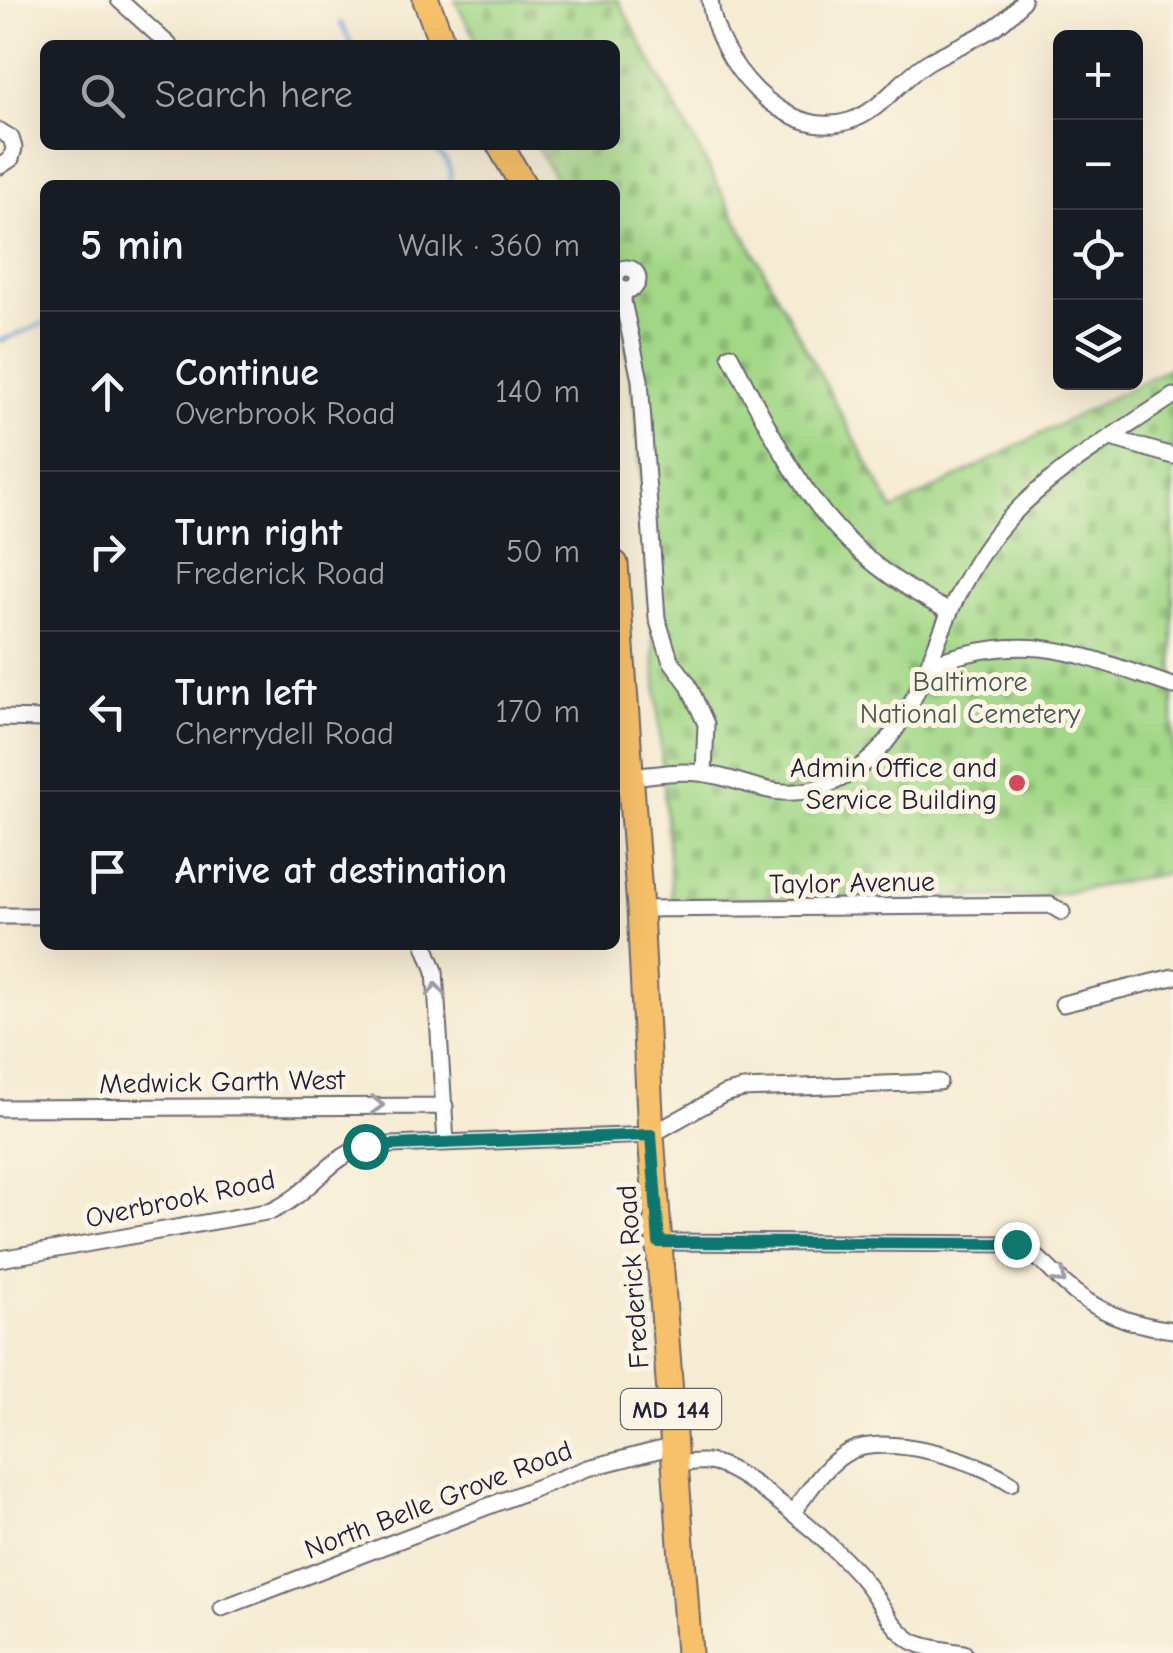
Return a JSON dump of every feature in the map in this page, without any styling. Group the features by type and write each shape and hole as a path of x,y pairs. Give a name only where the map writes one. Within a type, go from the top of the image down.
{"main road":[{"path":"426,0 440,40"},
{"path":"502,150 517,180"},
{"name":"MD 144","path":"620,699 631,776 651,1135"},
{"name":"Frederick Road","path":"651,1135 689,1653"}],"street":[{"path":"120,0 164,40"},
{"path":"710,0 712,18 728,58 757,91 786,111 832,125 875,108 926,64 993,30 1022,0"},
{"path":"0,132 11,138 14,148 11,159 0,166"},
{"path":"624,290 640,380 657,618 670,659 696,698 706,724 704,774"},
{"path":"730,356 794,476 827,520 856,551 889,577 950,612"},
{"path":"631,776 704,774 785,793 816,788 846,776 871,758 897,731 931,664 967,576 1005,522 1049,482 1173,396"},
{"path":"1111,438 1173,456"},
{"path":"931,664 972,650 1043,647 1085,656 1173,686"},
{"path":"0,718 40,719"},
{"name":"Taylor Avenue","path":"640,909 1050,905 1062,912"},
{"path":"0,916 40,916"},
{"path":"427,950 435,971 446,1142"},
{"path":"1062,1004 1173,977"},
{"path":"651,1135 724,1094 742,1089 939,1082"},
{"name":"Medwick Garth West","path":"0,1108 445,1106"},
{"name":"Overbrook Road","path":"0,1259 272,1211 302,1194 334,1160 382,1142 651,1135"},
{"path":"659,1242 1016,1244 1038,1257 1067,1286 1100,1310 1117,1318 1173,1330"},
{"path":"792,1513 841,1455 869,1445 956,1456 993,1471 1010,1484"},
{"name":"North Belle Grove Road","path":"222,1608 588,1468 675,1455 731,1469 792,1513 858,1572 903,1634 914,1642 964,1653"}],"green space":[{"name":"Baltimore National Cemetery","path":"455,0 618,0 893,510 1126,390 1143,390 1143,381 1173,366 1173,872 1043,897 672,899 636,410 620,318 620,180 556,180 539,150 620,150 620,40 476,40"}],"waterway":[{"path":"341,23 350,40"},
{"path":"434,150 446,161 450,180"},
{"path":"0,341 40,325"}],"place":[{"name":"Admin Office and Service Building","path":"1017,783"}],"route":[{"path":"365,1146 382,1142 651,1135 659,1242 1016,1244"}]}
